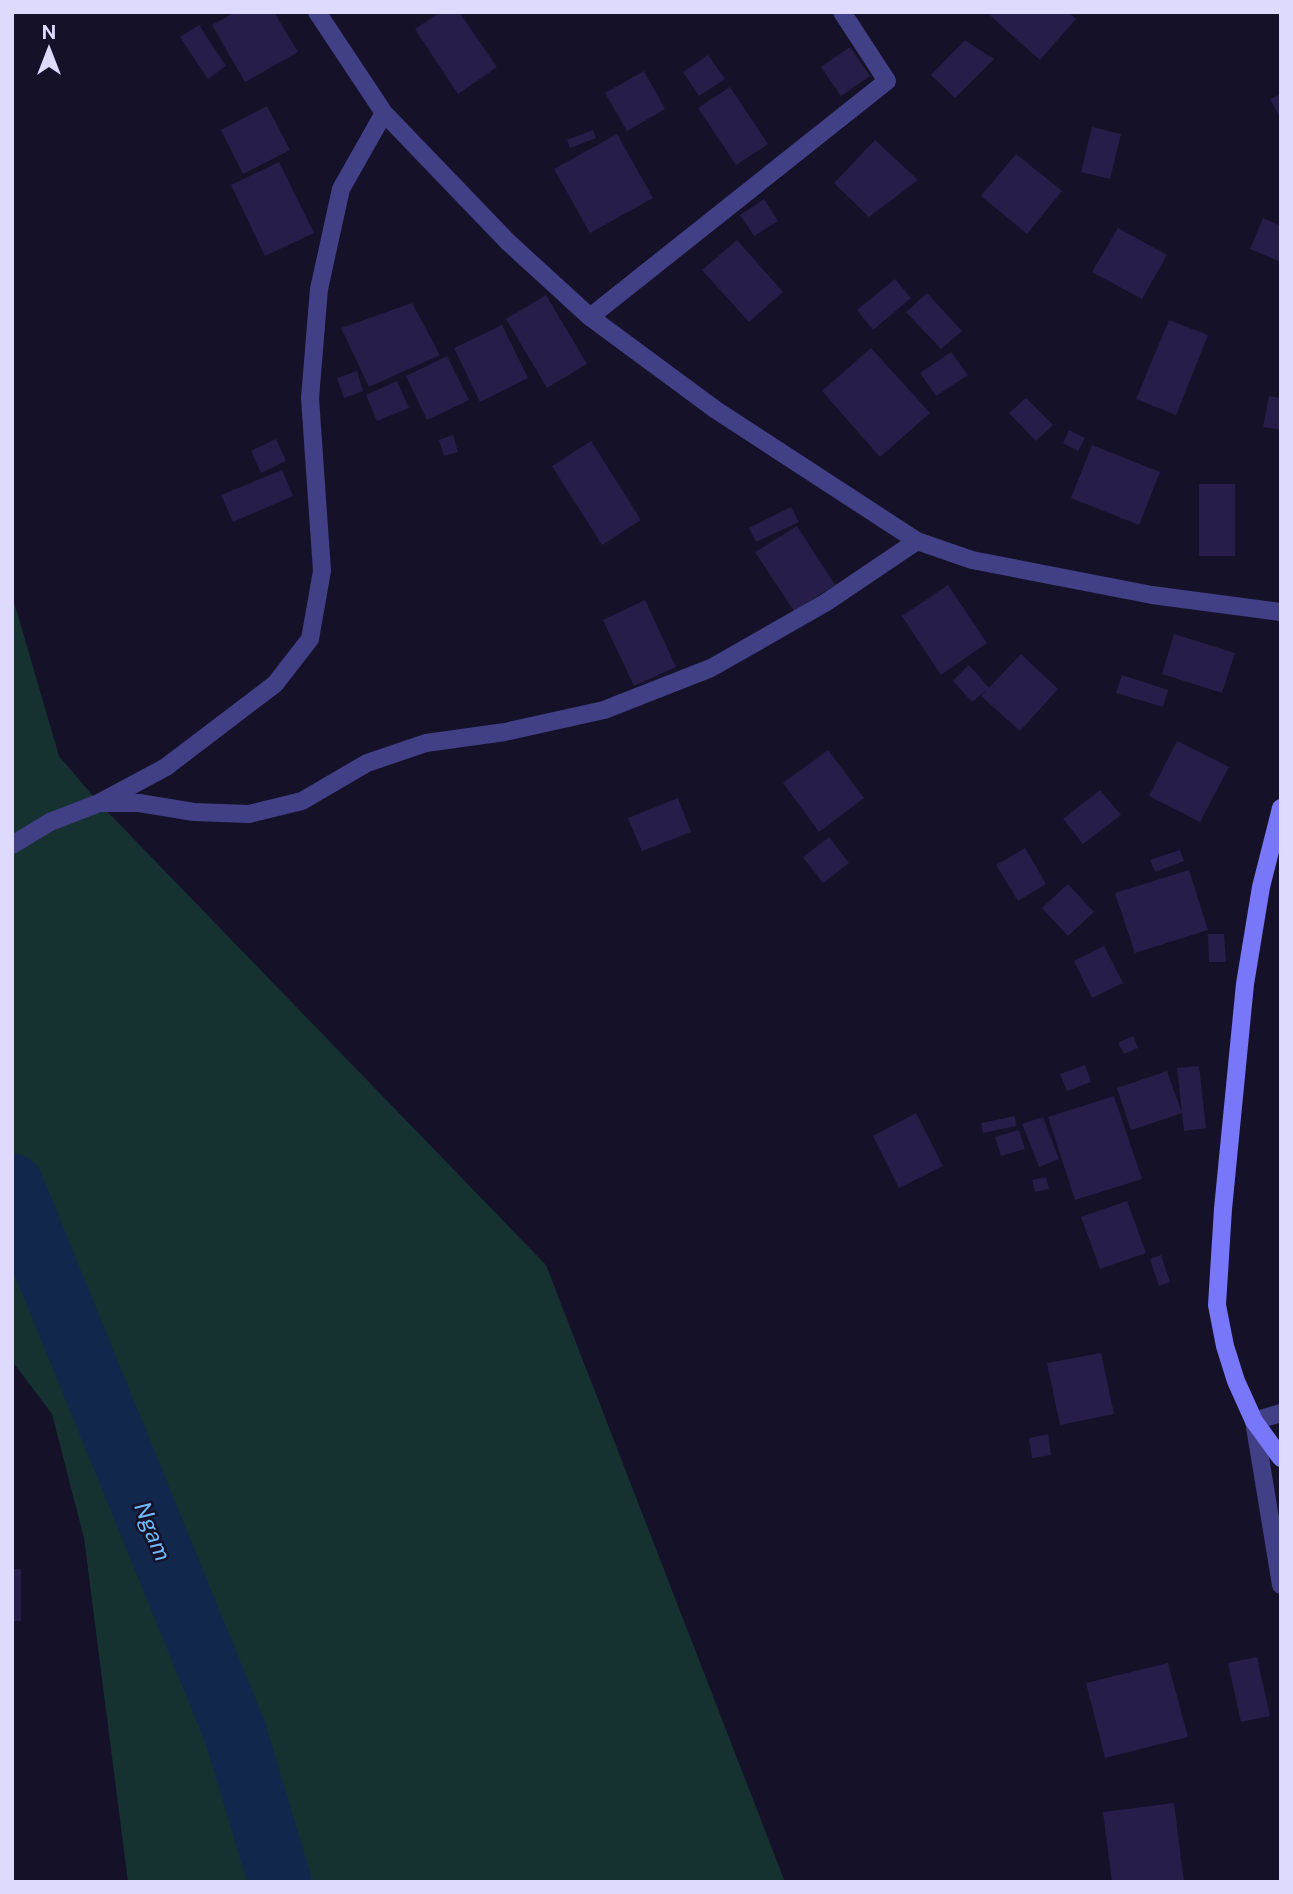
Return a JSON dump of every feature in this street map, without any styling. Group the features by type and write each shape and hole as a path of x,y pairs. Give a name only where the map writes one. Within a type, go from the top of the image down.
{"street":[{"path":"317,12 384,113 508,242 590,317 716,410 917,541 972,560 1152,595 1281,612"},
{"path":"590,317 887,81 842,12"},
{"path":"12,845 50,822 99,803 166,767 226,724 275,684 310,639 322,571 310,398 318,289 341,189 384,113"},
{"path":"99,803 139,803 194,812 249,814 302,801 367,763 426,743 505,732 604,710 711,668 825,603 917,541"},
{"path":"1281,808 1261,887 1245,984 1223,1209 1217,1305 1225,1346 1236,1381 1254,1421 1281,1458"},
{"path":"1254,1421 1281,1413"},
{"path":"1254,1421 1281,1585"}],"green space":[{"path":"12,595 59,756 99,803 546,1265 785,1882 128,1882 84,1538 52,1414 12,1361"}],"building":[{"path":"235,12 274,12 298,52 245,82 212,25"},
{"path":"440,12 459,12 497,67 458,94 415,29"},
{"path":"986,12 1068,12 1076,19 1040,60"},
{"path":"199,25 226,66 208,79 180,37"},
{"path":"965,40 994,59 955,98 931,75"},
{"path":"850,47 870,76 841,96 821,67"},
{"path":"708,55 725,79 699,96 683,72"},
{"path":"644,71 665,109 627,131 605,93"},
{"path":"730,87 768,144 736,165 698,108"},
{"path":"1281,94 1281,119 1270,99"},
{"path":"267,106 290,150 243,174 221,130"},
{"path":"1092,127 1121,134 1110,179 1081,172"},
{"path":"593,130 596,138 570,148 567,140"},
{"path":"617,134 653,198 590,233 554,169"},
{"path":"875,140 918,180 869,217 834,183"},
{"path":"1016,154 1062,191 1027,234 981,196"},
{"path":"279,162 314,233 265,256 231,185"},
{"path":"764,199 778,221 754,236 740,215"},
{"path":"1263,218 1281,226 1281,262 1250,249"},
{"path":"1118,228 1167,255 1142,299 1092,272"},
{"path":"737,240 783,292 749,322 702,270"},
{"path":"895,279 911,298 873,330 857,310"},
{"path":"927,293 962,331 941,349 906,312"},
{"path":"546,295 587,364 547,388 506,319"},
{"path":"412,303 440,355 369,387 341,328"},
{"path":"1169,320 1208,335 1176,415 1136,399"},
{"path":"502,325 528,378 480,402 454,348"},
{"path":"871,348 930,413 880,457 822,391"},
{"path":"951,352 968,375 936,396 920,373"},
{"path":"447,356 469,400 427,420 406,376"},
{"path":"357,371 363,391 344,398 337,378"},
{"path":"397,381 409,408 377,421 366,395"},
{"path":"1269,396 1281,398 1281,430 1263,427"},
{"path":"1026,398 1053,425 1036,441 1009,413"},
{"path":"1069,430 1085,438 1078,451 1063,443"},
{"path":"453,435 458,452 444,456 439,440"},
{"path":"276,439 286,461 261,473 251,451"},
{"path":"591,441 641,520 602,545 552,466"},
{"path":"1092,445 1160,472 1139,525 1071,498"},
{"path":"282,470 293,496 233,522 221,495"},
{"path":"1199,484 1235,484 1235,556 1199,556"},
{"path":"791,507 799,522 756,542 749,528"},
{"path":"797,526 835,585 794,611 755,552"},
{"path":"948,585 987,643 941,675 902,616"},
{"path":"645,600 676,667 634,686 603,620"},
{"path":"1174,634 1235,653 1222,693 1162,674"},
{"path":"1021,654 1058,689 1020,731 981,696"},
{"path":"969,665 989,688 972,702 953,681"},
{"path":"1122,675 1168,690 1163,707 1116,693"},
{"path":"1177,741 1229,767 1200,822 1149,796"},
{"path":"828,750 864,798 819,832 783,783"},
{"path":"1100,790 1121,815 1083,844 1063,819"},
{"path":"678,798 691,832 642,851 628,818"},
{"path":"829,837 849,863 823,883 803,857"},
{"path":"1025,848 1046,884 1018,901 996,865"},
{"path":"1180,850 1184,861 1155,872 1150,860"},
{"path":"1189,870 1208,930 1135,953 1115,893"},
{"path":"1068,884 1094,912 1068,936 1042,908"},
{"path":"1208,934 1224,934 1226,962 1209,962"},
{"path":"1104,946 1123,983 1092,998 1074,961"},
{"path":"1133,1036 1138,1048 1124,1054 1118,1043"},
{"path":"1085,1065 1091,1082 1067,1091 1060,1074"},
{"path":"1199,1066 1206,1128 1184,1131 1177,1068"},
{"path":"1167,1071 1182,1113 1131,1130 1117,1088"},
{"path":"1114,1096 1142,1179 1075,1200 1048,1117"},
{"path":"916,1113 943,1166 899,1188 873,1136"},
{"path":"1015,1116 1016,1126 983,1133 981,1123"},
{"path":"1043,1117 1059,1159 1039,1167 1022,1124"},
{"path":"1019,1130 1025,1149 1001,1156 995,1137"},
{"path":"1046,1177 1049,1189 1035,1192 1032,1180"},
{"path":"1127,1201 1146,1253 1100,1269 1081,1217"},
{"path":"1161,1255 1170,1282 1159,1286 1150,1259"},
{"path":"1101,1353 1114,1414 1060,1425 1047,1363"},
{"path":"1048,1434 1051,1455 1032,1458 1029,1438"},
{"path":"12,1569 21,1569 21,1621 12,1621"},
{"path":"1257,1657 1270,1716 1241,1722 1228,1663"},
{"path":"1168,1663 1188,1737 1105,1758 1086,1683"},
{"path":"1174,1803 1184,1882 1112,1882 1103,1812"}],"waterway":[{"name":"Ngam","path":"12,1185 235,1732 280,1882"}]}
